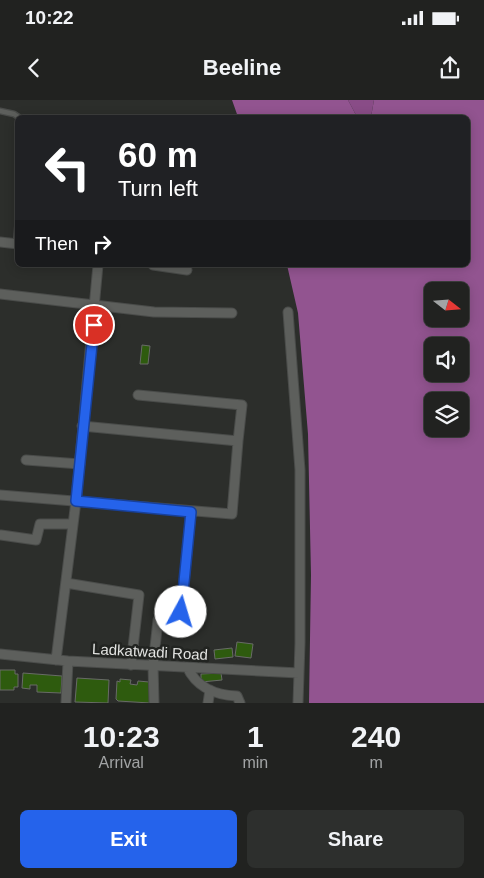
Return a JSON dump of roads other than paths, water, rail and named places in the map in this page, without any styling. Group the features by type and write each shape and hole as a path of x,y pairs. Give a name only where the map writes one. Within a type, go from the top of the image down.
{"street":[{"path":"0,242 15,244"},
{"path":"56,660 80,464 98,267"},
{"path":"166,267 186,270"},
{"path":"0,294 154,312 232,313"},
{"path":"288,312 300,470 298,703"},
{"path":"0,495 232,514 242,405 138,395"},
{"path":"82,426 238,441"},
{"path":"26,460 80,464"},
{"path":"154,703 153,665 159,616 178,616 181,612 191,512"},
{"path":"1,535 36,540 40,524 73,524"},
{"path":"66,583 139,595 131,665"},
{"name":"Ladkatwadi Road","path":"0,654 68,661 299,673"},
{"path":"66,703 68,661"},
{"path":"187,667 192,678 219,695 237,696 240,703"},
{"path":"208,703 210,690"}],"lane":[{"path":"0,111 16,115"}]}
